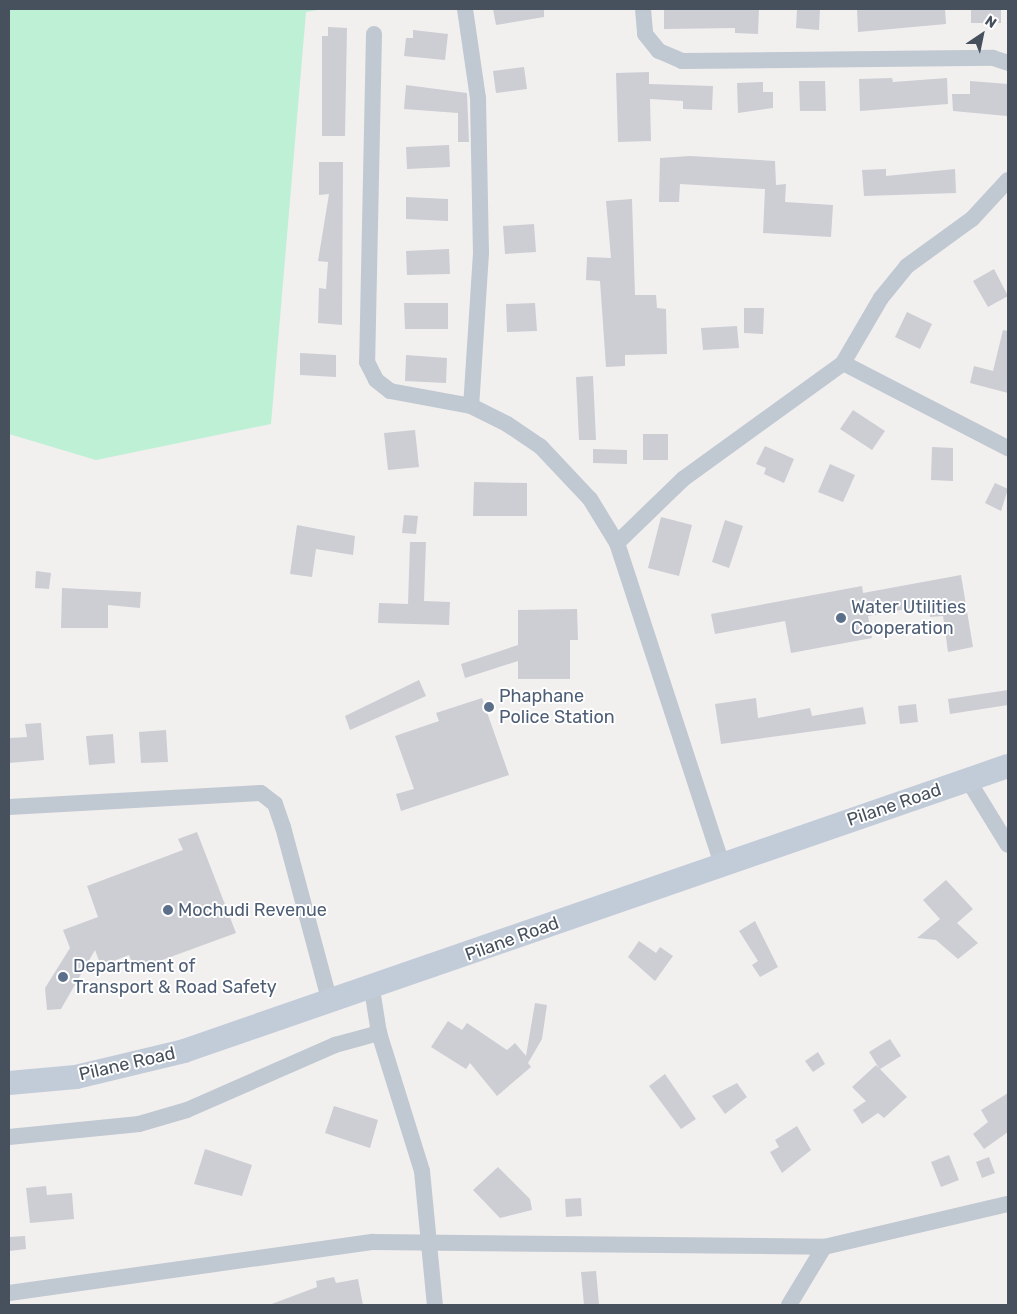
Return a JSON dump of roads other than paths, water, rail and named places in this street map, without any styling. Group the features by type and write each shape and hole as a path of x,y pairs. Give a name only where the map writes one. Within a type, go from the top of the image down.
{"main road":[{"name":"Pilane Road","path":"9,1083 76,1077 184,1051 372,989 722,864 1008,766"}],"street":[{"path":"465,9 479,108 481,253 471,406"},
{"path":"643,9 645,34 659,51 682,61 993,58 1008,63"},
{"path":"374,34 367,362 376,380 390,391 471,406 540,446 590,499 617,543 722,864"},
{"path":"617,543 684,478 843,363 881,298 907,266 972,219 1008,180"},
{"path":"843,363 1001,444 1008,431"},
{"path":"968,780 1008,845"},
{"path":"9,806 261,793 275,804 283,828 330,1002"},
{"path":"372,989 379,1033 422,1171 435,1305"},
{"path":"9,1137 155,1120 187,1110 335,1045 379,1033"},
{"path":"14,1305 9,1293 339,1244 430,1240 824,1247 1008,1204"},
{"path":"789,1305 824,1247"}],"place":[{"name":"Water Utilities Cooperation","path":"841,618"},
{"name":"Phaphane Police Station","path":"489,707"},
{"name":"Mochudi Revenue","path":"168,910"},
{"name":"Department of Transport & Road Safety","path":"63,977"}]}
